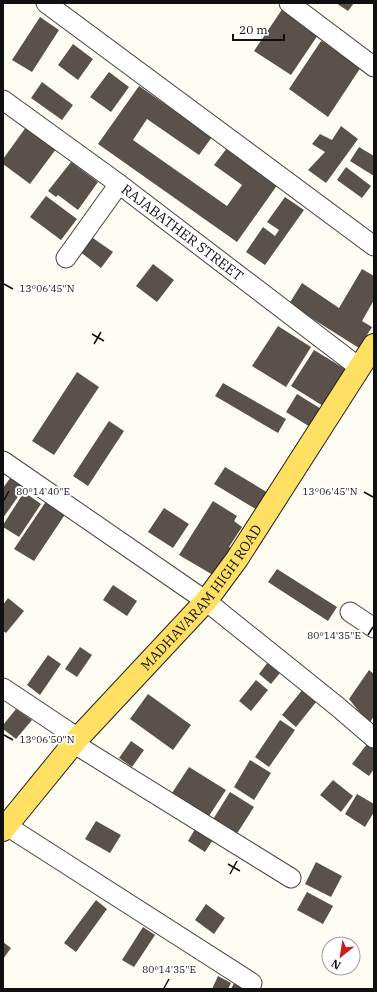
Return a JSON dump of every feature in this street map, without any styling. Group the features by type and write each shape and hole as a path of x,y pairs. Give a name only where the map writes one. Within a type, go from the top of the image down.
{"main road":[{"name":"MADHAVARAM HIGH ROAD","path":"5,828 76,740 206,601 237,559 374,345"}],"street":[{"path":"46,3 374,246"},
{"path":"290,3 374,67"},
{"name":"RAJABATHER STREET","path":"3,100 119,184 360,368"},
{"path":"66,258 119,184"},
{"path":"3,461 206,601 338,707 374,738"},
{"path":"350,612 374,628"},
{"path":"3,688 76,740 291,878"},
{"path":"5,828 252,983"}],"building":[{"path":"336,3 354,3 348,11"},
{"path":"285,5 322,29 291,75 254,51"},
{"path":"40,17 59,30 32,72 12,60"},
{"path":"321,41 363,64 328,117 289,89"},
{"path":"73,44 93,59 78,80 58,65"},
{"path":"109,72 129,87 111,112 90,97"},
{"path":"42,82 73,105 62,120 31,98"},
{"path":"139,86 212,137 199,155 147,119 133,140 227,206 242,185 214,165 227,148 278,184 237,242 98,144"},
{"path":"29,123 59,145 30,184 3,164 3,159"},
{"path":"341,126 358,139 326,183 308,170 325,152 312,144 320,134 332,140"},
{"path":"359,147 374,156 374,176 350,161"},
{"path":"71,162 98,182 78,210 58,195 56,197 48,191"},
{"path":"346,167 371,186 362,198 337,180"},
{"path":"46,196 77,219 61,240 30,217"},
{"path":"285,197 304,210 265,265 246,252 263,227 275,236 279,230 267,222"},
{"path":"90,236 113,252 101,268 79,251"},
{"path":"153,264 174,280 157,302 136,286"},
{"path":"362,269 374,276 374,300 362,321 372,327 359,348 289,304 302,283 339,308"},
{"path":"278,326 311,347 286,387 252,366"},
{"path":"314,350 350,372 328,409 291,386"},
{"path":"77,372 99,387 54,455 32,441"},
{"path":"223,383 286,419 278,433 215,396"},
{"path":"297,394 326,412 315,430 286,412"},
{"path":"109,421 124,431 88,486 73,476"},
{"path":"225,467 270,494 259,511 214,484"},
{"path":"13,474 27,484 3,518 3,488"},
{"path":"24,492 41,504 19,537 3,527 3,525"},
{"path":"49,497 68,510 34,561 14,549"},
{"path":"213,501 237,516 234,521 242,527 229,547 235,551 218,578 179,555"},
{"path":"164,508 189,524 173,548 148,532"},
{"path":"277,569 337,607 328,621 268,582"},
{"path":"113,585 137,601 127,616 103,600"},
{"path":"8,598 24,611 6,633 3,631 3,605"},
{"path":"80,647 92,655 77,677 65,669"},
{"path":"48,655 61,664 40,695 27,685"},
{"path":"271,658 284,668 271,684 259,674"},
{"path":"369,670 374,674 374,716 369,724 349,699"},
{"path":"256,680 268,690 251,711 239,701"},
{"path":"307,684 321,696 296,727 282,715"},
{"path":"148,694 191,725 173,750 130,719"},
{"path":"16,709 32,720 16,739 3,729 3,725"},
{"path":"280,720 295,730 269,767 255,757"},
{"path":"370,740 374,743 374,769 369,776 352,764"},
{"path":"131,741 144,750 132,767 119,758"},
{"path":"250,760 271,773 254,800 234,787"},
{"path":"189,767 226,790 207,819 170,796"},
{"path":"333,780 353,796 341,812 320,795"},
{"path":"230,792 254,807 236,835 212,821"},
{"path":"357,794 374,804 374,812 365,827 345,814"},
{"path":"96,821 121,835 110,853 85,839"},
{"path":"198,824 216,835 205,852 188,841"},
{"path":"316,862 342,876 331,897 305,884"},
{"path":"307,892 333,906 323,924 297,910"},
{"path":"96,900 107,909 76,952 64,943"},
{"path":"206,904 225,918 214,934 195,920"},
{"path":"143,927 155,935 134,967 122,960"},
{"path":"3,942 11,948 3,959"},
{"path":"218,976 231,983 228,989 212,989"},
{"path":"235,981 252,989 231,989"}]}
